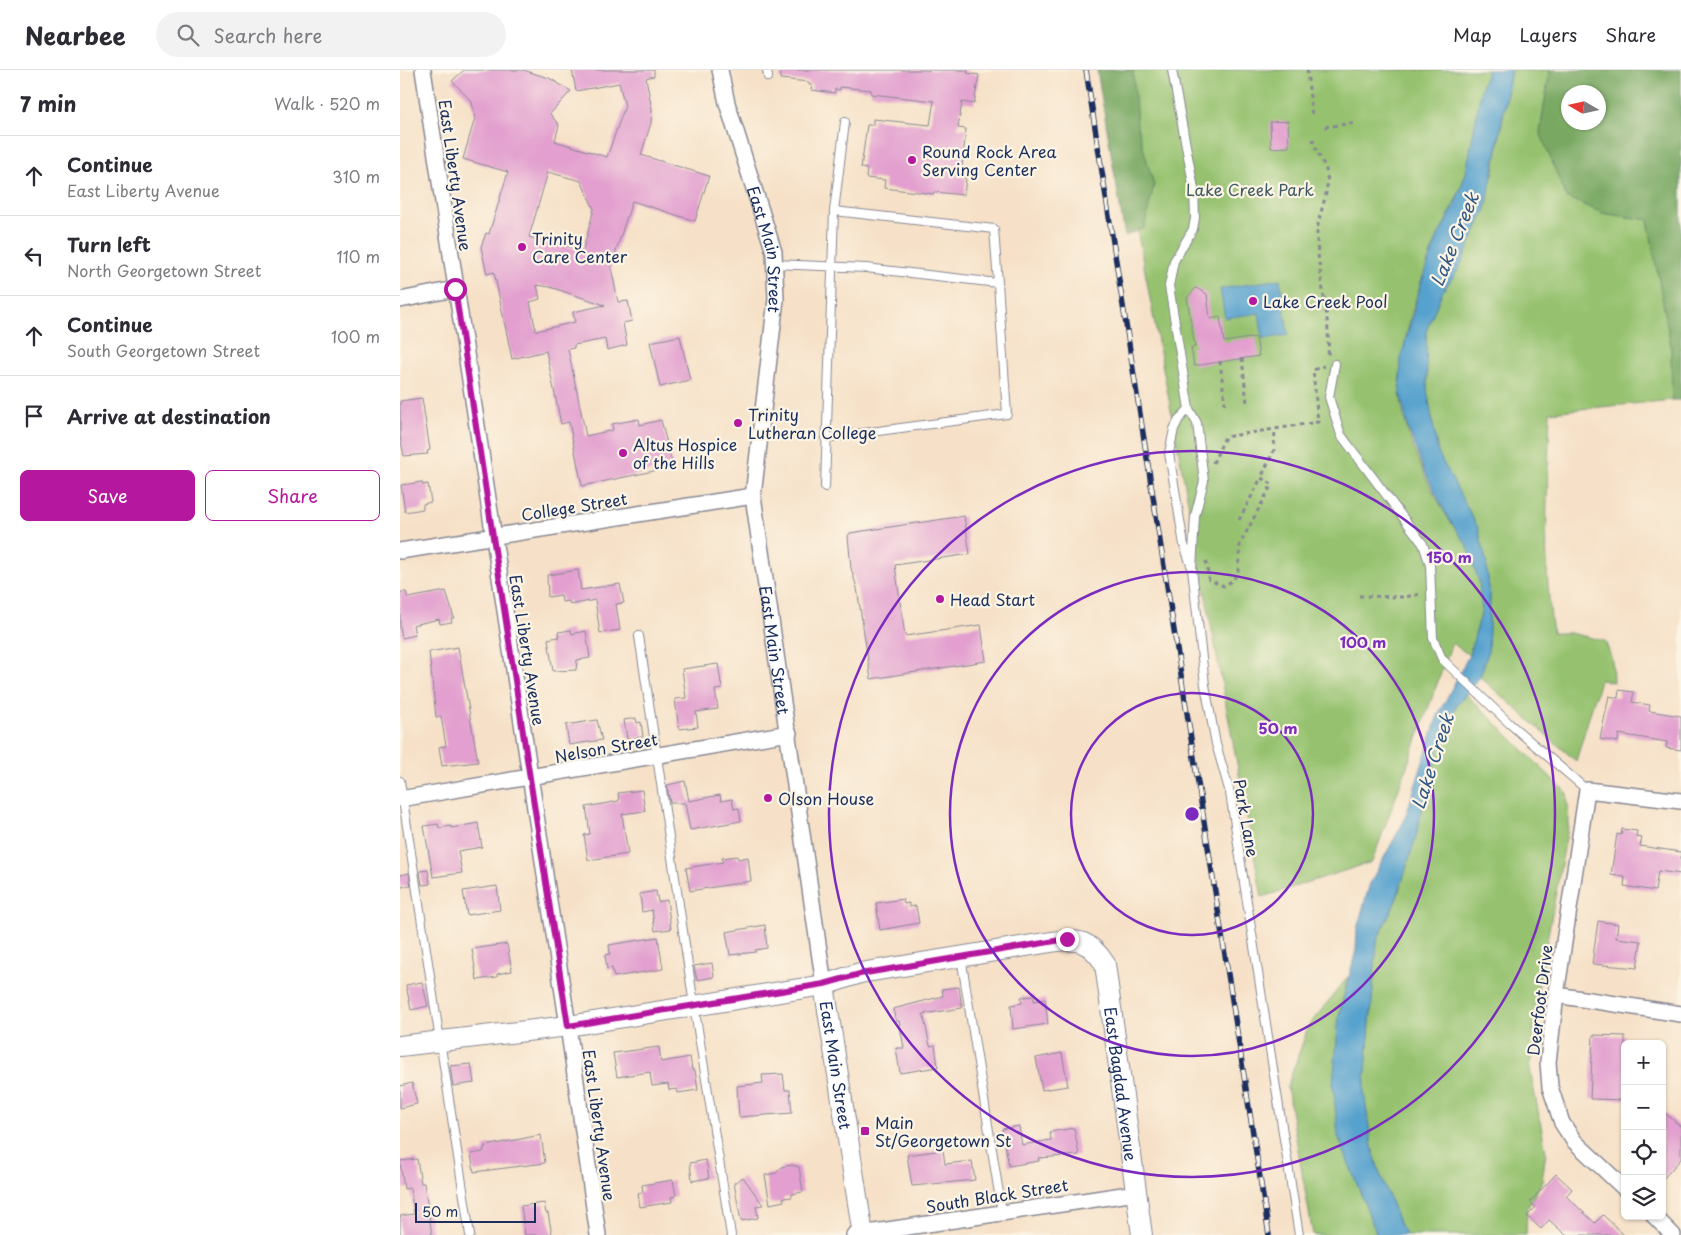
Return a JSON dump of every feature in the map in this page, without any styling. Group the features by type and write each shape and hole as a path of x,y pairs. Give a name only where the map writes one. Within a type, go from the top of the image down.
{"street":[{"name":"East Liberty Avenue","path":"423,70 598,1235"},
{"name":"East Main Street","path":"720,70 727,103 774,252 776,299 753,496 789,733 860,1234"},
{"path":"400,300 455,289"},
{"name":"College Street","path":"400,550 753,496"},
{"name":"Nelson Street","path":"401,799 789,733"},
{"path":"1587,790 1681,801"},
{"name":"Deerfoot Drive","path":"1587,790 1556,995 1548,1062 1550,1087 1557,1111 1574,1141 1621,1186"},
{"name":"East Bagdad Avenue","path":"961,957 1067,939 1084,942 1096,950 1105,964 1142,1235"},
{"path":"400,1046 568,1026 824,984 860,974 961,957"},
{"path":"1556,995 1681,1014"},
{"name":"South Black Street","path":"860,1234 1136,1193"},
{"path":"1658,1220 1673,1235"}],"lane":[{"name":"Park Lane","path":"1172,70 1194,188 1196,218 1194,229 1174,261 1169,286 1189,409 1197,423 1204,481 1195,516 1192,569 1205,685 1216,744 1230,792 1299,1235"},
{"path":"825,487 825,438 834,211 845,122"},
{"path":"825,438 1007,414 994,229 834,211"},
{"path":"775,264 866,268 998,283"},
{"path":"1335,364 1329,397 1341,435 1423,544 1430,565 1433,638 1442,659 1563,772 1587,790"},
{"path":"1189,409 1179,419 1174,429 1169,453 1184,545 1192,569"},
{"path":"639,636 694,1005 731,1235"},
{"path":"400,781 401,799 441,1040 470,1235"},
{"path":"961,957 1002,1212"}],"path":[{"path":"1308,70 1312,116"},
{"path":"1325,127 1354,123"},
{"path":"1213,471 1213,463 1225,437 1318,422 1313,370 1323,368 1327,361 1328,350 1317,222 1328,175 1313,139"},
{"path":"1242,358 1248,403"},
{"path":"1220,362 1225,404"},
{"path":"1239,520 1274,450 1275,429"},
{"path":"1205,552 1209,580 1224,586 1233,580 1238,572 1240,544 1272,484 1261,478"},
{"path":"1359,596 1404,597 1431,592"}],"green space":[{"path":"1097,70 1133,70 1137,126 1154,185 1144,228 1125,236"},
{"name":"Lake Creek Park","path":"1114,70 1488,70 1480,95 1466,173 1426,268 1406,335 1400,376 1402,408 1417,458 1450,522 1468,546 1477,570 1482,604 1477,628 1469,655 1452,643 1372,862 1262,897 1125,165"},
{"path":"1511,70 1550,70 1540,132 1602,213 1648,220 1671,346 1672,400 1550,412 1547,550 1553,633 1570,633 1605,641 1612,659 1613,682 1600,680 1576,761 1480,677 1488,653 1490,597 1486,561 1478,528 1438,453 1427,390 1426,331 1442,292 1458,270 1494,171"},
{"path":"1550,70 1681,70 1681,400 1672,400 1671,346 1648,220 1602,213 1566,197 1540,132"},
{"path":"1466,694 1567,793 1569,822 1538,989 1530,1069 1546,1152 1542,1181 1527,1209 1526,1235 1406,1235 1400,1225 1379,1171 1372,1147 1364,1093 1377,941 1397,898 1443,736 1456,706"},
{"path":"1348,977 1339,1015 1338,1136 1377,1235 1313,1235 1287,1087 1309,1025"}],"water":[{"name":"Lake Creek","path":"1488,70 1511,70 1486,209 1458,270 1442,292 1426,331 1427,390 1438,453 1478,528 1486,561 1490,597 1488,653 1480,677 1456,706 1443,736 1397,898 1377,941 1364,1093 1372,1147 1379,1171 1400,1225 1406,1235 1377,1235 1338,1136 1333,1084 1339,1015 1356,950 1357,929 1370,883 1404,821 1438,715 1469,655 1482,611 1479,582 1467,545 1448,518 1423,468 1408,428 1400,391 1401,358 1421,284 1438,236 1454,207 1466,173 1482,85"},
{"name":"Lake Creek Pool","path":"1280,279 1288,335 1263,339 1259,313 1225,318 1220,289"}],"building":[{"name":"Trinity Care Center","path":"464,70 523,70 549,78 571,91 550,114 559,125 555,141 607,157 625,106 619,83 576,91 572,70 654,70 654,76 646,78 652,110 651,123 641,155 709,176 695,221 632,201 611,267 618,302 628,301 632,321 623,323 627,345 607,350 605,339 574,345 574,348 568,349 586,436 613,430 612,424 639,419 640,425 661,420 673,467 582,486 569,422 561,424 546,351 512,359 494,272 487,274 481,247 486,233 489,234 508,172 463,159 475,118 472,102 452,81","holes":["548,172 581,181 594,209 583,250 529,237","537,285 550,287 605,305 573,312 575,322 536,331 530,302 540,299"]},
{"path":"781,70 968,70 967,73 979,75 974,104 962,102 958,128 966,129 961,177 966,178 964,195 934,192 934,194 884,188 885,180 866,178 867,169 861,168 867,125 873,125 873,119 930,125 934,101 871,94 871,90 840,87 840,90 835,89 835,93 811,90 812,85 809,85 809,82 780,79"},
{"path":"1288,121 1289,147 1271,148 1270,122"},
{"path":"1196,288 1207,294 1210,319 1220,317 1224,342 1256,337 1259,356 1194,366 1191,347 1195,347 1187,298"},
{"path":"680,336 690,380 660,387 650,342"},
{"path":"422,398 430,450 427,451 428,454 404,456 400,436 400,401"},
{"path":"422,482 422,485 428,484 431,502 423,504 423,509 405,512 401,485"},
{"path":"964,516 970,554 895,565 905,636 981,625 986,661 871,679 857,588 851,568 848,536 850,533"},
{"path":"578,570 581,590 620,584 624,603 616,604 620,630 600,633 595,600 570,605 569,601 562,602 561,595 548,597 547,575"},
{"path":"446,591 454,618 451,618 452,622 440,624 439,619 413,625 415,635 402,638 400,627 400,592 406,592 408,598"},
{"path":"571,630 572,634 586,631 590,658 577,660 576,670 553,671 548,639 559,637 558,632"},
{"path":"458,647 478,762 442,766 439,747 446,746 441,716 436,717 429,652"},
{"path":"718,664 722,689 715,690 718,709 696,712 698,727 679,729 675,699 686,698 682,669"},
{"path":"1619,690 1634,692 1632,702 1650,705 1649,711 1681,716 1681,750 1666,748 1667,742 1619,734 1618,742 1600,739 1609,696 1618,698"},
{"path":"636,718 637,723 641,722 643,737 627,739 624,720"},
{"path":"597,720 602,740 569,745 566,725"},
{"path":"685,781 689,801 720,795 721,801 732,799 734,809 739,808 741,821 690,830 685,803 670,803 667,785"},
{"path":"642,790 645,811 622,814 628,854 588,860 584,835 590,834 586,807 619,801 618,793"},
{"path":"478,823 482,847 458,851 462,873 433,877 424,826 438,824 439,828 451,826 451,828"},
{"path":"1622,829 1637,831 1636,837 1642,838 1640,846 1681,852 1681,874 1658,871 1655,891 1624,886 1625,877 1611,875 1617,834 1621,835"},
{"path":"737,856 738,859 748,857 751,881 690,891 686,868 723,862 722,858"},
{"path":"428,870 430,884 422,885 420,871"},
{"path":"409,873 411,886 400,887 400,875"},
{"path":"497,886 500,910 467,915 463,891"},
{"path":"656,891 658,902 667,900 671,929 655,931 652,910 642,912 640,894"},
{"path":"903,899 904,904 909,903 909,907 916,906 919,923 880,930 876,903"},
{"path":"1598,921 1618,924 1616,938 1641,941 1637,968 1592,964"},
{"path":"765,925 767,948 755,950 756,952 730,955 726,932"},
{"path":"658,937 663,969 614,977 612,968 607,969 605,955 610,954 609,945"},
{"path":"507,944 512,971 497,974 497,977 477,980 472,949"},
{"path":"712,963 714,977 697,980 694,966"},
{"path":"422,982 428,1006 411,1010 406,985"},
{"path":"959,987 962,1008 923,1014 930,1046 935,1045 938,1067 900,1073 896,1048 904,1048 899,1021 896,1021 893,1009 943,996 942,989"},
{"path":"1034,996 1034,1001 1045,999 1048,1024 1013,1029 1011,1005 1022,1003 1021,997"},
{"path":"1593,1035 1625,1036 1625,1040 1621,1040 1621,1100 1590,1099"},
{"path":"659,1047 661,1062 690,1057 692,1070 695,1070 698,1090 678,1093 677,1089 669,1090 668,1084 652,1086 650,1072 617,1077 613,1053"},
{"path":"1062,1053 1068,1086 1042,1090 1036,1058"},
{"path":"471,1064 474,1083 453,1086 450,1066"},
{"path":"783,1074 785,1090 790,1090 792,1113 739,1117 737,1086 763,1083 762,1075"},
{"path":"412,1083 417,1104 400,1108 400,1086"},
{"path":"1666,1114 1681,1127 1681,1159 1666,1176"},
{"path":"1019,1126 1022,1145 1051,1140 1050,1132 1074,1128 1079,1155 1038,1158 1039,1161 1009,1166 1002,1129"},
{"path":"541,1135 545,1163 474,1172 471,1154 483,1152 485,1146"},
{"path":"943,1150 945,1164 972,1161 975,1180 912,1186 907,1155"},
{"path":"417,1159 421,1183 424,1183 432,1235 400,1235 400,1216 414,1214 410,1188 404,1189 400,1161"},
{"path":"706,1160 709,1178 692,1181 690,1163"},
{"path":"792,1165 799,1167 803,1192 792,1194 792,1197 783,1198 784,1201 770,1204 765,1175 776,1173 782,1167"},
{"path":"1556,1174 1572,1189 1566,1196 1595,1223 1603,1215 1624,1235 1566,1235 1549,1220 1541,1229 1527,1216 1536,1207 1530,1202"},
{"path":"743,1177 763,1205 756,1206 758,1218 741,1221 734,1183"},
{"path":"673,1180 676,1196 671,1197 672,1202 640,1207 638,1193 643,1192 642,1185"},
{"path":"544,1203 552,1235 525,1235 521,1206"}],"railway":[{"path":"1086,70 1269,1235"}],"place":[{"name":"Round Rock Area Serving Center","path":"912,160"},
{"name":"Trinity Care Center","path":"522,247"},
{"name":"Lake Creek Pool","path":"1253,301"},
{"name":"Trinity Lutheran College","path":"738,423"},
{"name":"Altus Hospice of the Hills","path":"623,453"},
{"name":"Head Start","path":"940,599"},
{"name":"Olson House","path":"768,798"},
{"name":"Main St/Georgetown St","path":"865,1131"}],"route":[{"path":"455,289 568,1026 824,984 860,974 1067,939"}]}
